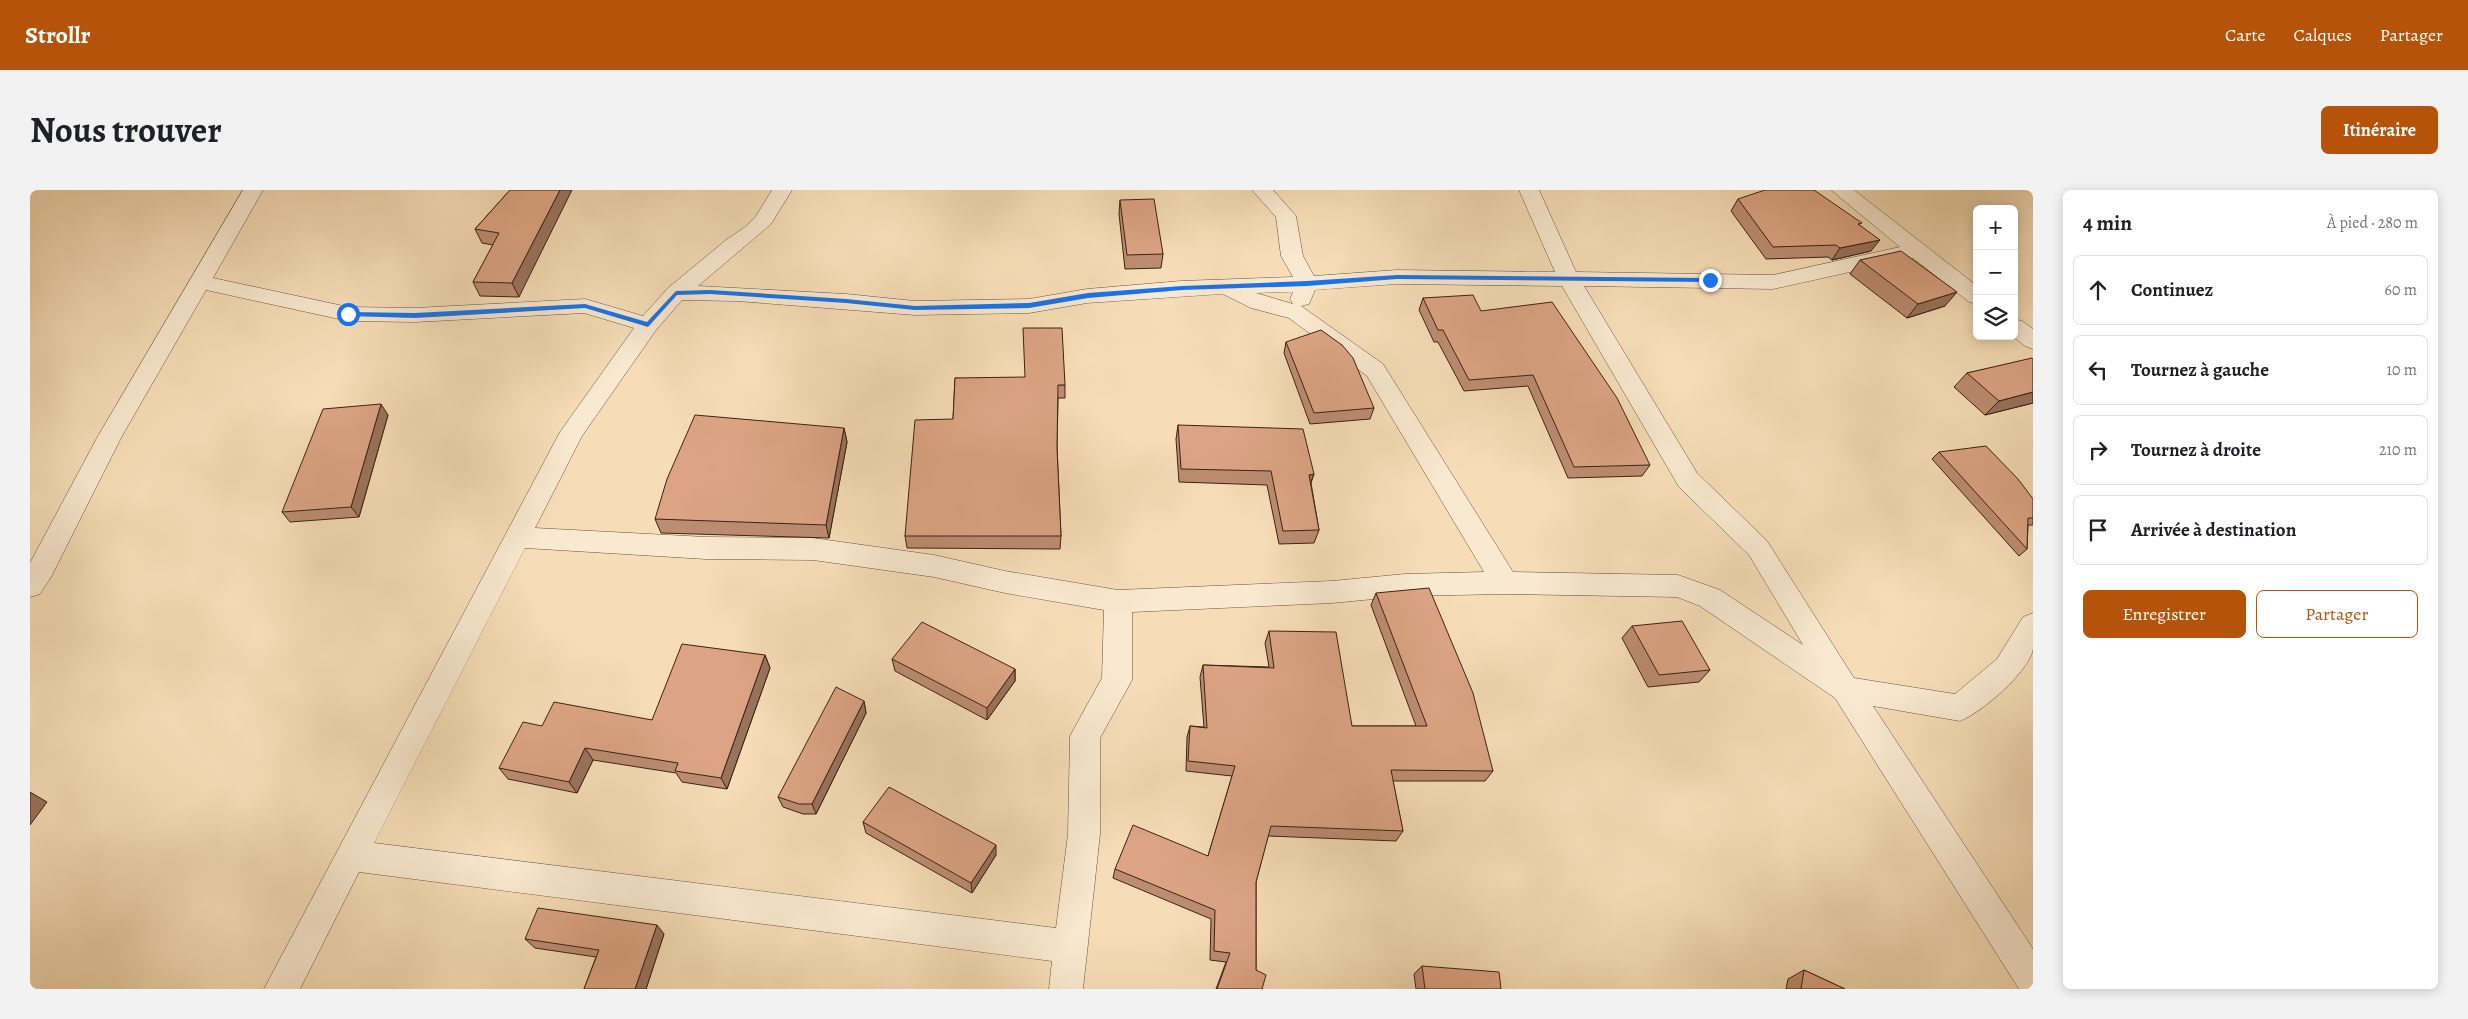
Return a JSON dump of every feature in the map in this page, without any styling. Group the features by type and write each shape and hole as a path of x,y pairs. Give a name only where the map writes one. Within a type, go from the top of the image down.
{"street":[{"path":"30,586 110,436 253,190"},
{"path":"281,989 519,537 572,432 648,325 676,293 733,244 752,232 764,220 782,190"},
{"path":"1262,190 1286,216 1292,256 1307,284 1296,312"},
{"path":"1529,190 1570,280 1688,480 1758,548 1845,689 2033,980"},
{"path":"1841,190 1974,295"},
{"path":"676,293 728,293 915,308 1029,306 1088,296 1182,288 1307,284 1397,277 1774,282 1836,270 1917,250"},
{"path":"200,282 296,301 348,314 415,315 585,306 648,325"},
{"path":"1224,287 1259,303 1296,312 1375,370 1505,582"},
{"path":"2018,329 2033,341"},
{"path":"519,537 706,548 812,549 934,566 1005,582 1118,601 1332,592 1405,585 1505,582 1678,586 1710,598 1845,689 1960,708 2007,668 2033,625"},
{"path":"1066,989 1084,834 1085,736 1117,680 1118,601"},
{"path":"352,856 1072,947"}],"building":[{"path":"510,190 560,190 512,283 473,282 499,233 475,229"},
{"path":"1765,190 1814,190 1862,223 1858,224 1880,240 1840,248 1836,245 1773,247 1738,199"},
{"path":"1154,199 1163,254 1127,255 1120,200"},
{"path":"1901,251 1957,292 1918,304 1860,260"},
{"path":"1473,295 1481,311 1552,302 1617,398 1650,465 1574,467 1533,375 1469,380 1443,330 1438,330 1423,298"},
{"path":"1023,328 1062,328 1065,385 1058,385 1057,448 1061,536 905,536 915,420 953,419 955,378 1025,377"},
{"path":"1321,330 1342,345 1353,358 1374,408 1314,413 1286,342"},
{"path":"2032,358 2033,392 1999,401 1967,373"},
{"path":"381,404 351,507 282,512 323,409"},
{"path":"695,415 844,428 826,525 655,519 667,479"},
{"path":"1178,425 1303,429 1314,474 1309,475 1319,530 1283,531 1271,471 1181,469"},
{"path":"1986,446 2018,479 2033,499 2033,518 2028,518 2027,549 1939,452"},
{"path":"1429,588 1473,693 1493,771 1391,770 1403,831 1271,826 1256,882 1256,970 1266,975 1262,989 1217,989 1230,953 1214,951 1215,910 1115,869 1133,825 1208,856 1235,766 1188,761 1190,726 1207,728 1203,665 1274,668 1269,631 1336,632 1352,726 1427,726 1376,593"},
{"path":"1682,621 1710,670 1659,675 1632,626"},
{"path":"922,622 1015,669 987,708 892,659"},
{"path":"682,644 765,655 721,778 675,771 678,763 585,748 569,782 499,768 523,722 542,726 554,702 652,720"},
{"path":"836,687 864,701 812,804 799,804 778,797"},
{"path":"889,787 996,845 971,883 863,822"},
{"path":"538,908 657,925 635,989 584,989 599,950 525,939"},
{"path":"1422,966 1499,972 1501,989 1425,989"},
{"path":"1804,970 1845,989 1801,989"}],"route":[{"path":"348,314 386,316 585,306 648,325 676,293 710,292 846,301 915,308 1029,306 1088,296 1182,288 1307,284 1397,277 1710,280"}]}
